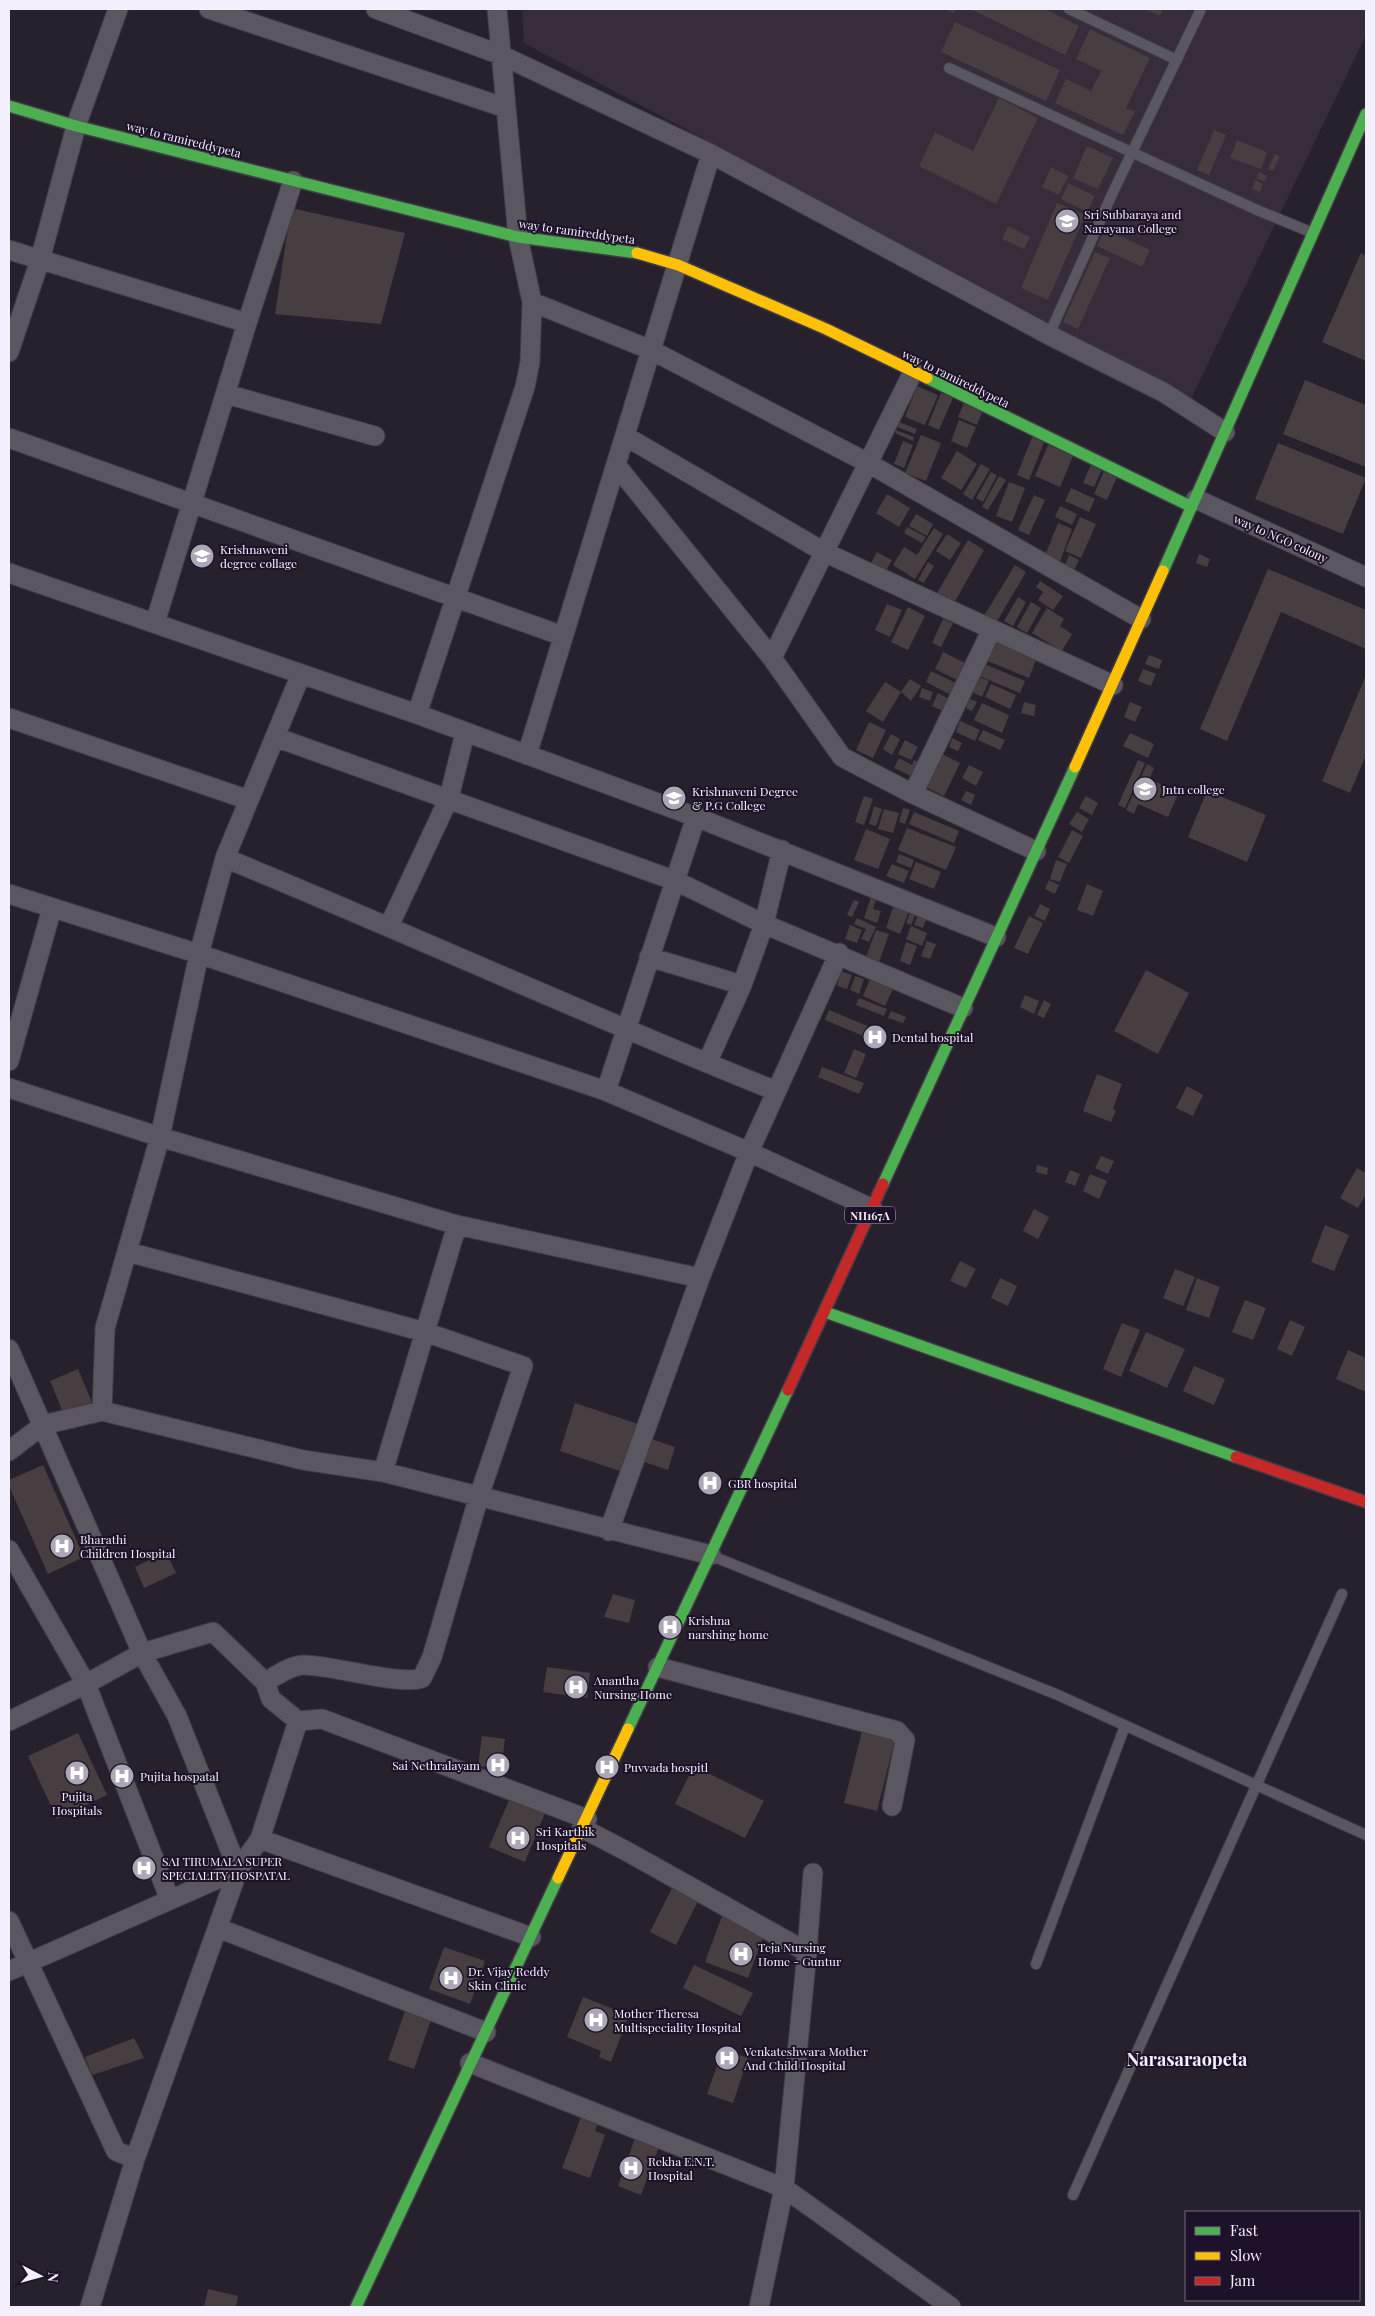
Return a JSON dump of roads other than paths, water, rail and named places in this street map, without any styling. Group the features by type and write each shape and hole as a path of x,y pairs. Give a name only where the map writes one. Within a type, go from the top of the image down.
{"main road":[{"name":"way to ramireddypeta","path":"9,106 76,126 518,237 629,251 678,264 826,329 913,372 1194,503"},
{"name":"NH167A","path":"356,2307 873,1209 963,1008 1113,685 1366,114"},
{"path":"825,1312 1366,1502"}],"street":[{"path":"9,352 40,260 76,126 118,9"},
{"path":"209,9 506,108"},
{"path":"376,9 501,55 711,154 1049,335 1163,392 1225,432"},
{"path":"416,714 525,387 530,362 532,302 518,237 497,9"},
{"path":"527,755 711,154"},
{"path":"155,624 191,503 293,180"},
{"path":"9,250 247,323"},
{"path":"532,302 651,350 868,463 1141,619"},
{"path":"772,658 913,372"},
{"path":"226,394 375,436"},
{"path":"625,436 824,552 1113,685"},
{"path":"9,438 563,636"},
{"path":"616,465 772,658 842,757 914,794 1036,851"},
{"name":"way to NGO colony","path":"1194,503 1366,576"},
{"path":"9,572 416,714 696,817 996,937"},
{"path":"914,794 992,629"},
{"path":"102,1411 104,1328 128,1252 160,1137 199,954 225,858 301,674"},
{"path":"9,718 249,800"},
{"path":"389,926 449,798 466,732"},
{"path":"275,736 676,881 764,924 839,953 963,1008"},
{"path":"606,1091 696,817"},
{"path":"707,1063 742,985 764,924 782,850"},
{"path":"225,858 389,926 625,1030 776,1091"},
{"path":"9,894 199,954 606,1091 749,1152 873,1209"},
{"path":"9,1061 52,908"},
{"path":"609,1531 700,1278 749,1152 839,953"},
{"path":"649,957 742,985"},
{"path":"9,1088 160,1137 457,1225 700,1278"},
{"path":"384,1472 457,1225"},
{"path":"128,1252 425,1332 523,1366 479,1496 432,1656 422,1678 415,1680 302,1665 265,1682"},
{"path":"9,1349 92,1543 142,1653 177,1716 238,1870"},
{"path":"9,1451 43,1425 102,1411 302,1460 384,1472 609,1531 711,1555"},
{"path":"9,1550 86,1684 170,1900"},
{"path":"9,1721 86,1684 142,1653 213,1632 265,1682 271,1698 298,1721 322,1719 584,1823 628,1852 807,1952"},
{"path":"658,1668 897,1731 905,1740 892,1806"},
{"path":"90,2307 135,2159 238,1870 260,1839 298,1721"},
{"path":"260,1839 530,1937"},
{"path":"9,1971 238,1870"},
{"path":"758,2307 784,2188 813,1873"},
{"path":"9,1921 116,2151 135,2159"},
{"path":"218,1928 486,2032"},
{"path":"470,2063 784,2188 951,2307"}],"lane":[{"path":"1069,9 1177,60"},
{"path":"1049,335 1201,9"},
{"path":"949,68 1257,210 1313,233"},
{"path":"711,1555 1049,1692 1366,1835"},
{"path":"1073,2195 1342,1594"},
{"path":"1036,1964 1125,1726"}],"place":[{"name":"Sri Subbaraya and Narayana College","path":"1067,221"},
{"name":"Krishnaweni degree collage","path":"202,556"},
{"name":"Jntn college","path":"1145,789"},
{"name":"Krishnaveni Degree & P.G College","path":"674,798"},
{"name":"Dental hospital","path":"875,1037"},
{"name":"GBR hospital","path":"710,1483"},
{"name":"Bharathi Children Hospital","path":"62,1546"},
{"name":"Krishna narshing home","path":"670,1627"},
{"name":"Anantha Nursing Home","path":"576,1687"},
{"name":"Sai Nethralayam","path":"498,1765"},
{"name":"Puvvada hospitl","path":"607,1767"},
{"name":"Pujita Hospitals","path":"77,1773"},
{"name":"Pujita hospatal","path":"122,1776"},
{"name":"Sri Karthik Hospitals","path":"518,1838"},
{"name":"SAI TIRUMALA SUPER SPECIALITY HOSPATAL","path":"144,1868"},
{"name":"Teja Nursing Home - Guntur","path":"741,1954"},
{"name":"Dr. Vijay Reddy Skin Clinic","path":"451,1978"},
{"name":"Mother Theresa Multispeciality Hospital","path":"596,2020"},
{"name":"Venkateshwara Mother And Child Hospital","path":"727,2058"},
{"name":"Rekha E.N.T. Hospital","path":"631,2168"}],"district":[{"name":"Narasaraopeta","path":"1187,2059"}]}
